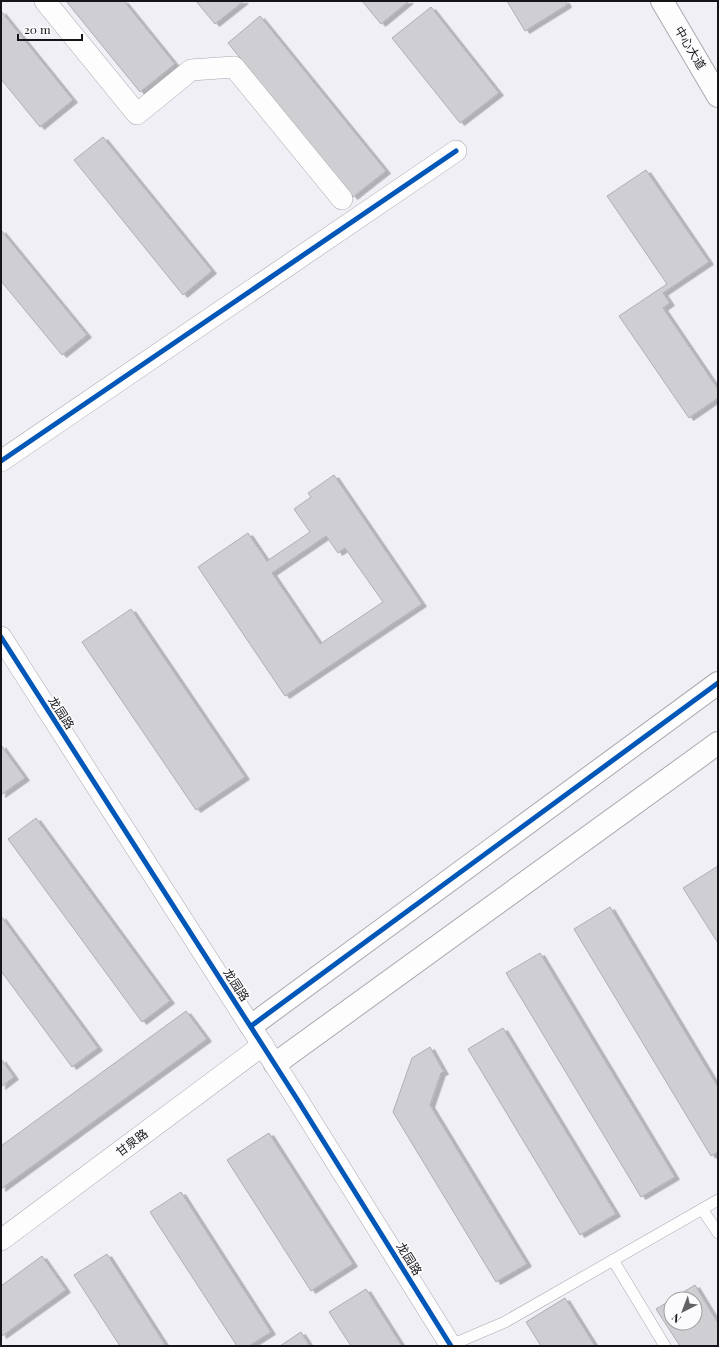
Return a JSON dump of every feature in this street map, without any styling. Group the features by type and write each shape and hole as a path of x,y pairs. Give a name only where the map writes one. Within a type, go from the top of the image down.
{"street":[{"path":"45,1 137,114 191,70 234,67 342,199"},
{"name":"中心大道","path":"662,1 718,96"},
{"path":"1,461 456,151"},
{"name":"龙园路","path":"1,637 251,1026 451,1345"},
{"path":"251,1026 718,683"},
{"path":"275,1064 718,743"},
{"name":"甘泉路","path":"1,1240 263,1045"}],"lane":[{"path":"451,1345 505,1322 718,1200"},
{"path":"702,1209 718,1233"},
{"path":"613,1260 665,1346"}],"building":[{"path":"66,1 124,1 175,64 140,92"},
{"path":"196,1 244,1 215,24"},
{"path":"362,1 409,1 381,24"},
{"path":"507,1 565,1 567,5 525,31"},
{"path":"431,7 499,93 460,123 392,38"},
{"path":"1,11 73,100 40,127 1,79"},
{"path":"260,16 386,171 353,197 228,43"},
{"path":"103,137 212,271 183,295 74,160"},
{"path":"646,170 709,262 663,293 670,303 663,308 718,389 718,398 689,418 619,316 667,284 607,196"},
{"path":"1,230 87,335 62,355 1,281"},
{"path":"334,475 422,604 285,696 198,567 248,533 267,561 310,532 294,509 311,497 308,493","holes":["326,536 338,553 345,548 383,602 320,644 272,573"]},
{"path":"131,609 245,777 196,810 82,642"},
{"path":"1,745 25,778 1,795"},
{"path":"36,818 170,1001 142,1022 8,839"},
{"path":"718,866 718,943 683,888"},
{"path":"610,907 718,1087 718,1152 711,1156 574,929"},
{"path":"1,916 98,1048 72,1067 1,971"},
{"path":"540,953 675,1177 641,1197 506,973"},
{"path":"186,1011 207,1039 1,1189 1,1146"},
{"path":"503,1028 616,1214 580,1235 468,1049"},
{"path":"430,1047 444,1072 441,1073 430,1105 527,1264 496,1282 393,1112 412,1058"},
{"path":"1,1059 14,1077 1,1087"},
{"path":"269,1133 353,1264 311,1291 227,1160"},
{"path":"181,1192 271,1332 249,1346 237,1346 150,1212"},
{"path":"107,1254 166,1346 120,1346 74,1275"},
{"path":"42,1256 66,1290 2,1336 1,1286"},
{"path":"695,1285 699,1291 685,1291"},
{"path":"366,1289 402,1346 351,1346 329,1312"},
{"path":"565,1298 595,1346 541,1346 526,1322"},
{"path":"703,1298 718,1323 718,1346 680,1346 670,1331 703,1331"},
{"path":"663,1305 663,1320 656,1309"},
{"path":"301,1332 310,1346 280,1346"}],"cycle path":[{"path":"1,461 456,151"},
{"path":"1,637 297,1099 451,1346"},
{"path":"251,1026 718,683"}]}
